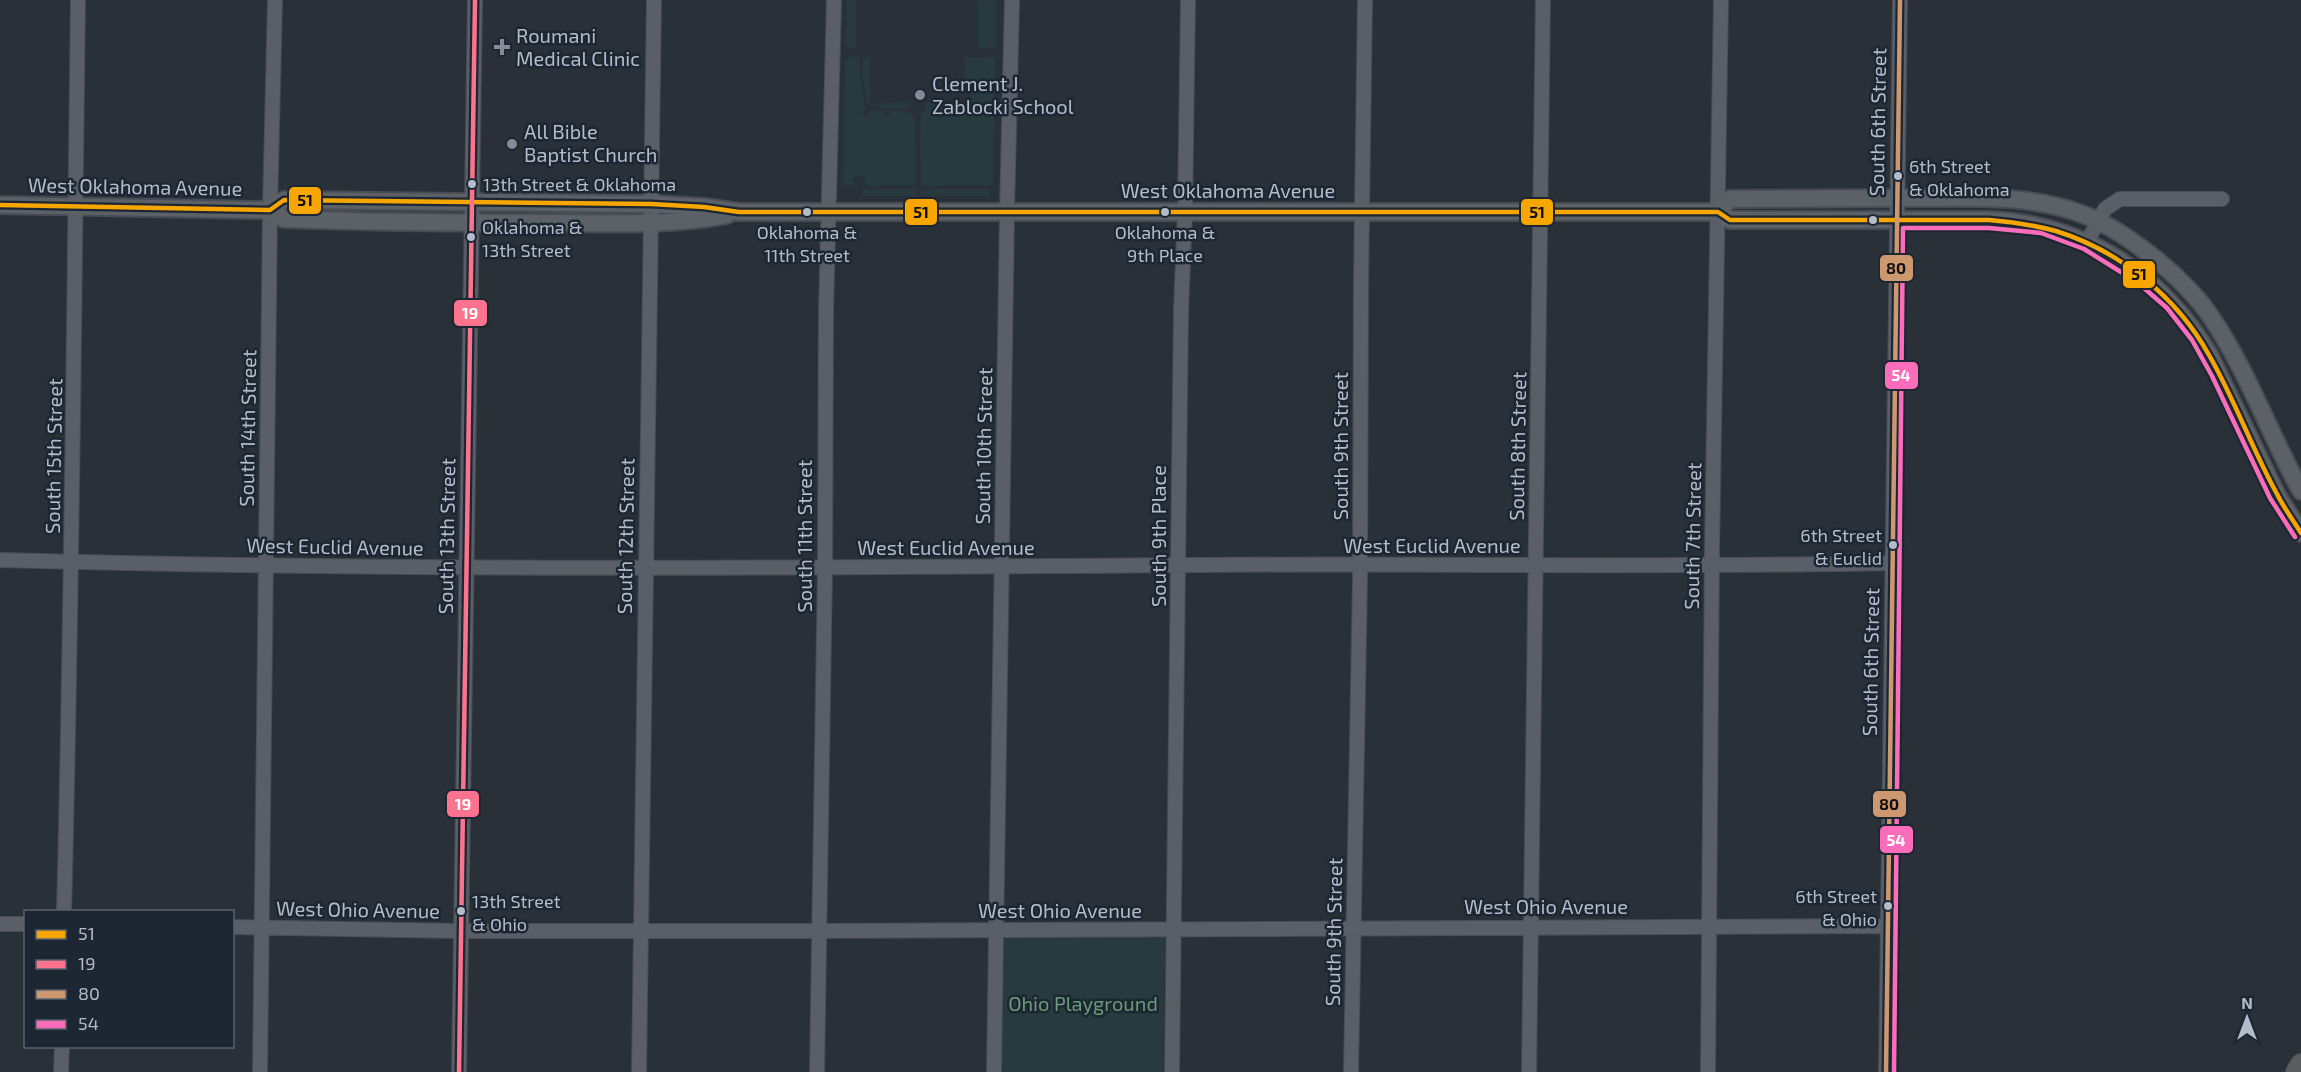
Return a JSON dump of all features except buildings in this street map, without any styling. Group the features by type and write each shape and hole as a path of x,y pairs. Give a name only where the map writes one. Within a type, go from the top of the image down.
{"highway":[{"path":"2296,1072 2301,1064"}],"main road":[{"name":"West Oklahoma Avenue","path":"1718,212 1730,199 2016,200 2062,208 2098,221 2148,252 2185,285 2207,312 2226,340 2301,491"},
{"name":"West Oklahoma Avenue","path":"270,210 284,200 651,204 704,207 739,212 829,213 1718,212 1730,220 2006,221 2043,226 2087,242 2142,276 2172,303 2198,336 2219,373 2277,495 2301,533"},
{"name":"West Oklahoma Avenue","path":"0,205 270,210 284,219 471,223 650,222 703,219 739,212"}],"street":[{"name":"South 15th Street","path":"64,910 72,562 78,0"},
{"name":"South 14th Street","path":"260,1072 274,0"},
{"name":"South 13th Street","path":"459,1072 475,0"},
{"name":"South 12th Street","path":"639,1072 654,0"},
{"name":"South 11th Street","path":"817,1072 825,568 826,310 834,0"},
{"name":"South 10th Street","path":"994,1072 1012,0"},
{"name":"South 9th Place","path":"1172,1072 1181,281 1185,212 1188,0"},
{"name":"South 9th Street","path":"1351,1072 1360,565 1365,0"},
{"name":"South 8th Street","path":"1529,1072 1543,0"},
{"name":"South 7th Street","path":"1708,1072 1712,566 1721,0"},
{"name":"South 6th Street","path":"1886,1072 1900,0"},
{"path":"2087,242 2105,209 2120,199 2222,199"},
{"name":"West Euclid Avenue","path":"0,560 466,568 1001,568 1179,565 1712,566 1893,563"},
{"path":"0,924 24,924"},
{"name":"West Ohio Avenue","path":"234,927 461,931 640,929 819,931 1887,926"},
{"path":"61,1072 62,1048"}],"green space":[{"path":"847,0 856,0 856,49 846,44"},
{"path":"996,0 996,46 981,48 978,46 978,1"},
{"path":"850,57 859,57 866,110 863,110 863,117 869,117 869,111 884,110 884,116 890,116 891,110 907,112 915,118 916,185 866,186 865,178 857,176 853,179 853,186 843,186 845,62"},
{"path":"863,57 870,58 870,104 910,102 910,106 887,109 875,107 870,105 867,102 862,74"},
{"path":"995,57 993,185 921,186 920,118 926,102 965,104 965,101 971,97 971,88 965,85 965,58"},
{"path":"862,189 917,189 917,196 862,196"},
{"path":"921,189 990,189 989,199 987,199 984,196 921,196"},
{"name":"Ohio Playground","path":"1002,937 1165,938 1163,1072 1001,1072"}],"transit line":[{"name":"19","path":"459,1072 475,0"},
{"name":"80","path":"1886,1072 1900,0"},
{"name":"51","path":"0,205 270,210 284,200 651,204 704,207 739,212 1718,212 1730,220 1989,220 2015,223 2056,231 2102,251 2144,279 2181,314 2209,355 2268,477 2301,533"},
{"name":"54","path":"1894,1072 1903,228 1989,228 2041,233 2084,249 2137,282 2167,308 2192,340 2212,376 2270,498 2295,537"}],"place":[{"name":"Roumani Medical Clinic","path":"502,47"},
{"name":"Clement J. Zablocki School","path":"920,95"},
{"name":"All Bible Baptist Church","path":"512,144"},
{"name":"6th Street & Oklahoma","path":"1898,176"},
{"name":"13th Street & Oklahoma","path":"472,184"},
{"name":"Oklahoma & 11th Street","path":"807,212"},
{"name":"Oklahoma & 9th Place","path":"1165,212"},
{"name":"Oklahoma & 13th Street","path":"471,237"},
{"name":"6th Street & Euclid","path":"1893,545"},
{"name":"6th Street & Ohio","path":"1888,906"},
{"name":"13th Street & Ohio","path":"461,911"}]}
